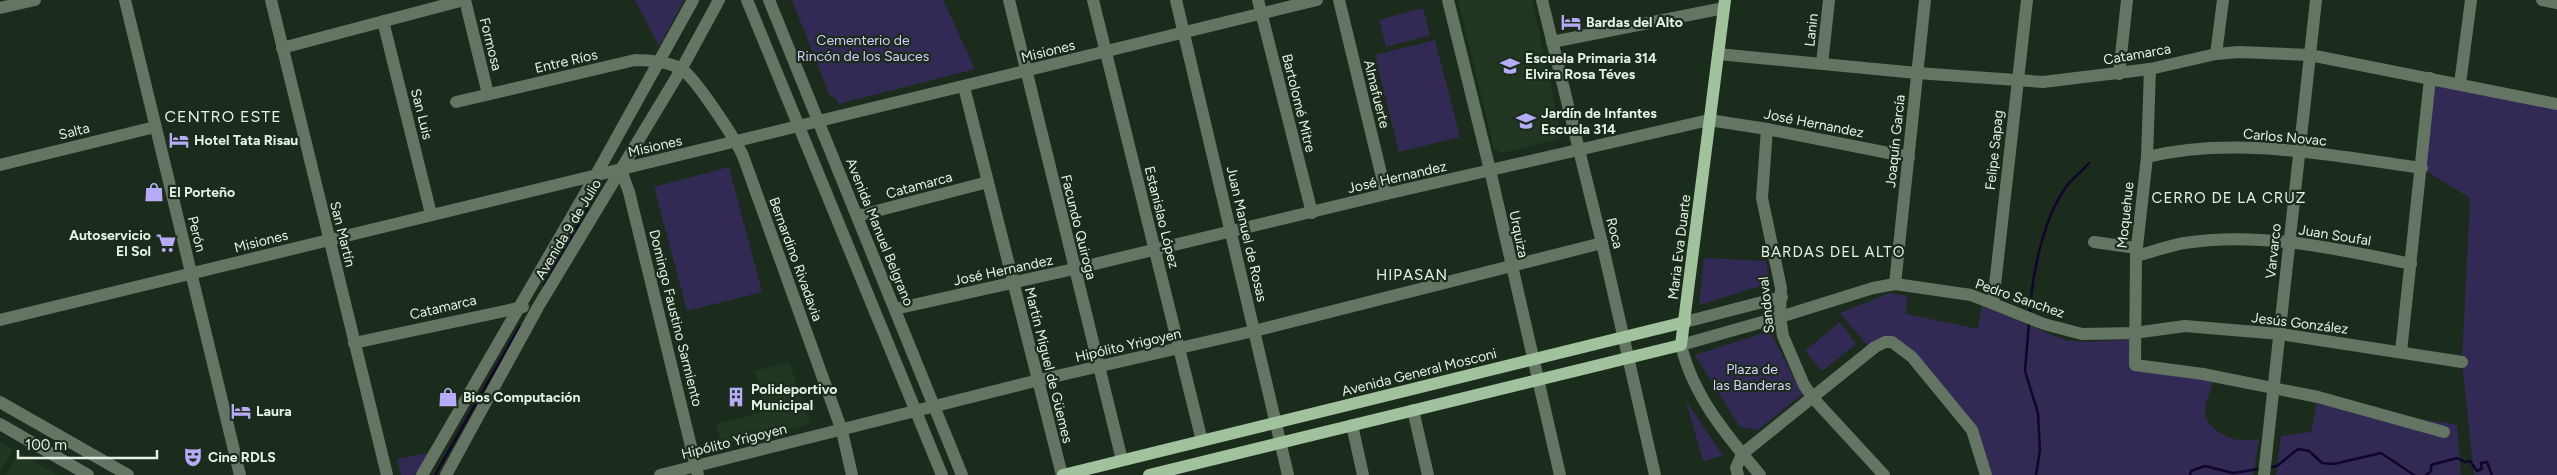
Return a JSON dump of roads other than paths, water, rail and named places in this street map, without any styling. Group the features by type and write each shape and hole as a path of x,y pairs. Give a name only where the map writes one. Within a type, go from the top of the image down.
{"main road":[{"name":"Maria Eva Duarte","path":"1681,345 1725,4"},
{"name":"Avenida General Mosconi","path":"1062,475 1685,322"},
{"path":"1149,475 1681,345"}],"street":[{"path":"0,8 35,0"},
{"name":"Perón","path":"125,0 240,475"},
{"name":"San Martín","path":"271,0 387,475"},
{"path":"282,48 465,0"},
{"name":"Formosa","path":"465,0 488,94"},
{"name":"Avenida 9 de Julio","path":"422,475 518,306 597,173 693,0"},
{"name":"Avenida 9 de Julio","path":"446,475 538,307 682,68 719,0"},
{"path":"747,0 942,475"},
{"name":"Avenida Manuel Belgrano","path":"769,0 962,475"},
{"name":"Facundo Quiroga","path":"1009,0 1025,72 1122,460"},
{"name":"Estanislao López","path":"1093,0 1202,441"},
{"name":"Juan Manuel de Rosas","path":"1176,0 1288,475"},
{"name":"Bartolomé Mitre","path":"1258,0 1312,213"},
{"name":"Misiones","path":"0,320 597,173 621,170 800,127 1317,0"},
{"name":"Almafuerte","path":"1339,0 1386,194"},
{"name":"Urquiza","path":"1448,0 1490,170 1510,265 1560,475"},
{"name":"Roca","path":"1542,0 1602,243 1655,475"},
{"name":"Lanin","path":"1822,64 1829,0"},
{"name":"Joaquín García","path":"1895,284 1925,0"},
{"name":"Felipe Sapag","path":"1993,304 2014,103 2020,80 2027,0"},
{"path":"2119,74 2126,0"},
{"path":"2216,54 2223,0"},
{"name":"Varvarco","path":"2264,475 2316,0"},
{"path":"2460,84 2471,0"},
{"path":"2542,0 2557,3"},
{"path":"1552,42 1725,4"},
{"name":"San Luis","path":"382,21 432,214"},
{"name":"Catamarca","path":"1718,54 1917,73 2043,82 2150,69 2216,54 2239,52 2310,55 2557,104"},
{"name":"Entre Ríos","path":"456,102 635,60 658,60 682,68"},
{"name":"Bernardino Rivadavia","path":"682,68 737,142 842,431 852,475"},
{"name":"Moquehue","path":"2150,69 2146,157 2136,252 2135,365 2203,374 2274,390"},
{"path":"2401,352 2422,168 2430,78"},
{"name":"Martín Miguel de Güemes","path":"964,87 1062,475"},
{"name":"José Hernandez","path":"895,309 1074,269 1386,194 1709,120 1767,129 1909,157"},
{"name":"Salta","path":"0,165 155,126"},
{"name":"Sandoval","path":"1767,129 1762,198 1782,297 1780,318 1788,349 1804,385 1813,398 1884,475"},
{"name":"Carlos Novac","path":"2146,157 2175,150 2213,147 2299,152 2422,168"},
{"name":"Domingo Faustino Sarmiento","path":"621,170 629,192 697,471"},
{"name":"Catamarca","path":"857,216 988,182"},
{"name":"Juan Soufal","path":"2136,252 2182,243 2215,240 2289,242 2411,264"},
{"path":"2094,242 2136,252"},
{"name":"Hipólito Yrigoyen","path":"660,475 697,471 1039,380 1254,331 1602,243"},
{"name":"Pedro Sanchez","path":"1780,318 1873,288 1895,284 1971,295 2044,324 2082,334 2134,333"},
{"name":"Avenida General Mosconi","path":"1685,322 1782,297"},
{"name":"Catamarca","path":"354,342 518,306 538,307"},
{"path":"1681,345 1780,318"},
{"name":"Jesús González","path":"2134,333 2186,326 2280,334 2462,362"},
{"path":"1738,475 1736,468 1742,454 1875,347 1885,342 1892,342 1912,357 1972,430 1986,475"},
{"name":"Maria Eva Duarte","path":"1681,345 1696,388 1742,454 1760,475"},
{"path":"2274,390 2318,397 2444,432"},
{"path":"0,402 128,475"},
{"path":"1413,410 1428,475"},
{"path":"0,424 88,475"},
{"path":"1352,426 1363,475"}],"waterway":[{"path":"2030,312 2033,280 2046,226 2061,195 2070,182 2089,163"},
{"path":"544,285 601,185"},
{"path":"2029,322 2025,371 2038,413 2040,450 2036,475"},
{"path":"435,475 520,326"},
{"path":"2271,467 2277,466 2298,449 2309,451 2322,463 2334,464 2381,453 2414,475"},
{"path":"2426,475 2431,471 2431,465 2457,458 2465,462 2470,461 2477,471 2482,469 2481,463 2487,462 2492,475"},
{"path":"2190,475 2191,471 2205,466 2233,473 2259,469"}],"place":[{"name":"Bardas del Alto","path":"1571,22"},
{"name":"Escuela Primaria 314 Elvira Rosa Téves","path":"1510,66"},
{"name":"Jardín de Infantes Escuela 314","path":"1526,121"},
{"name":"Hotel Tata Risau","path":"179,140"},
{"name":"El Porteño","path":"154,192"},
{"name":"Autoservicio El Sol","path":"166,243"},
{"name":"Bios Computación","path":"448,397"},
{"name":"Polideportivo Municipal","path":"736,397"},
{"name":"Laura","path":"241,411"},
{"name":"Cine RDLS","path":"193,457"}],"district":[{"name":"CENTRO ESTE","path":"223,116"},
{"name":"CERRO DE LA CRUZ","path":"2229,198"},
{"name":"BARDAS DEL ALTO","path":"1833,252"},
{"name":"HIPASAN","path":"1412,275"}],"park label":[{"name":"Cementerio de Rincón de los Sauces","path":"863,48"},
{"name":"Plaza de las Banderas","path":"1752,378"}]}
